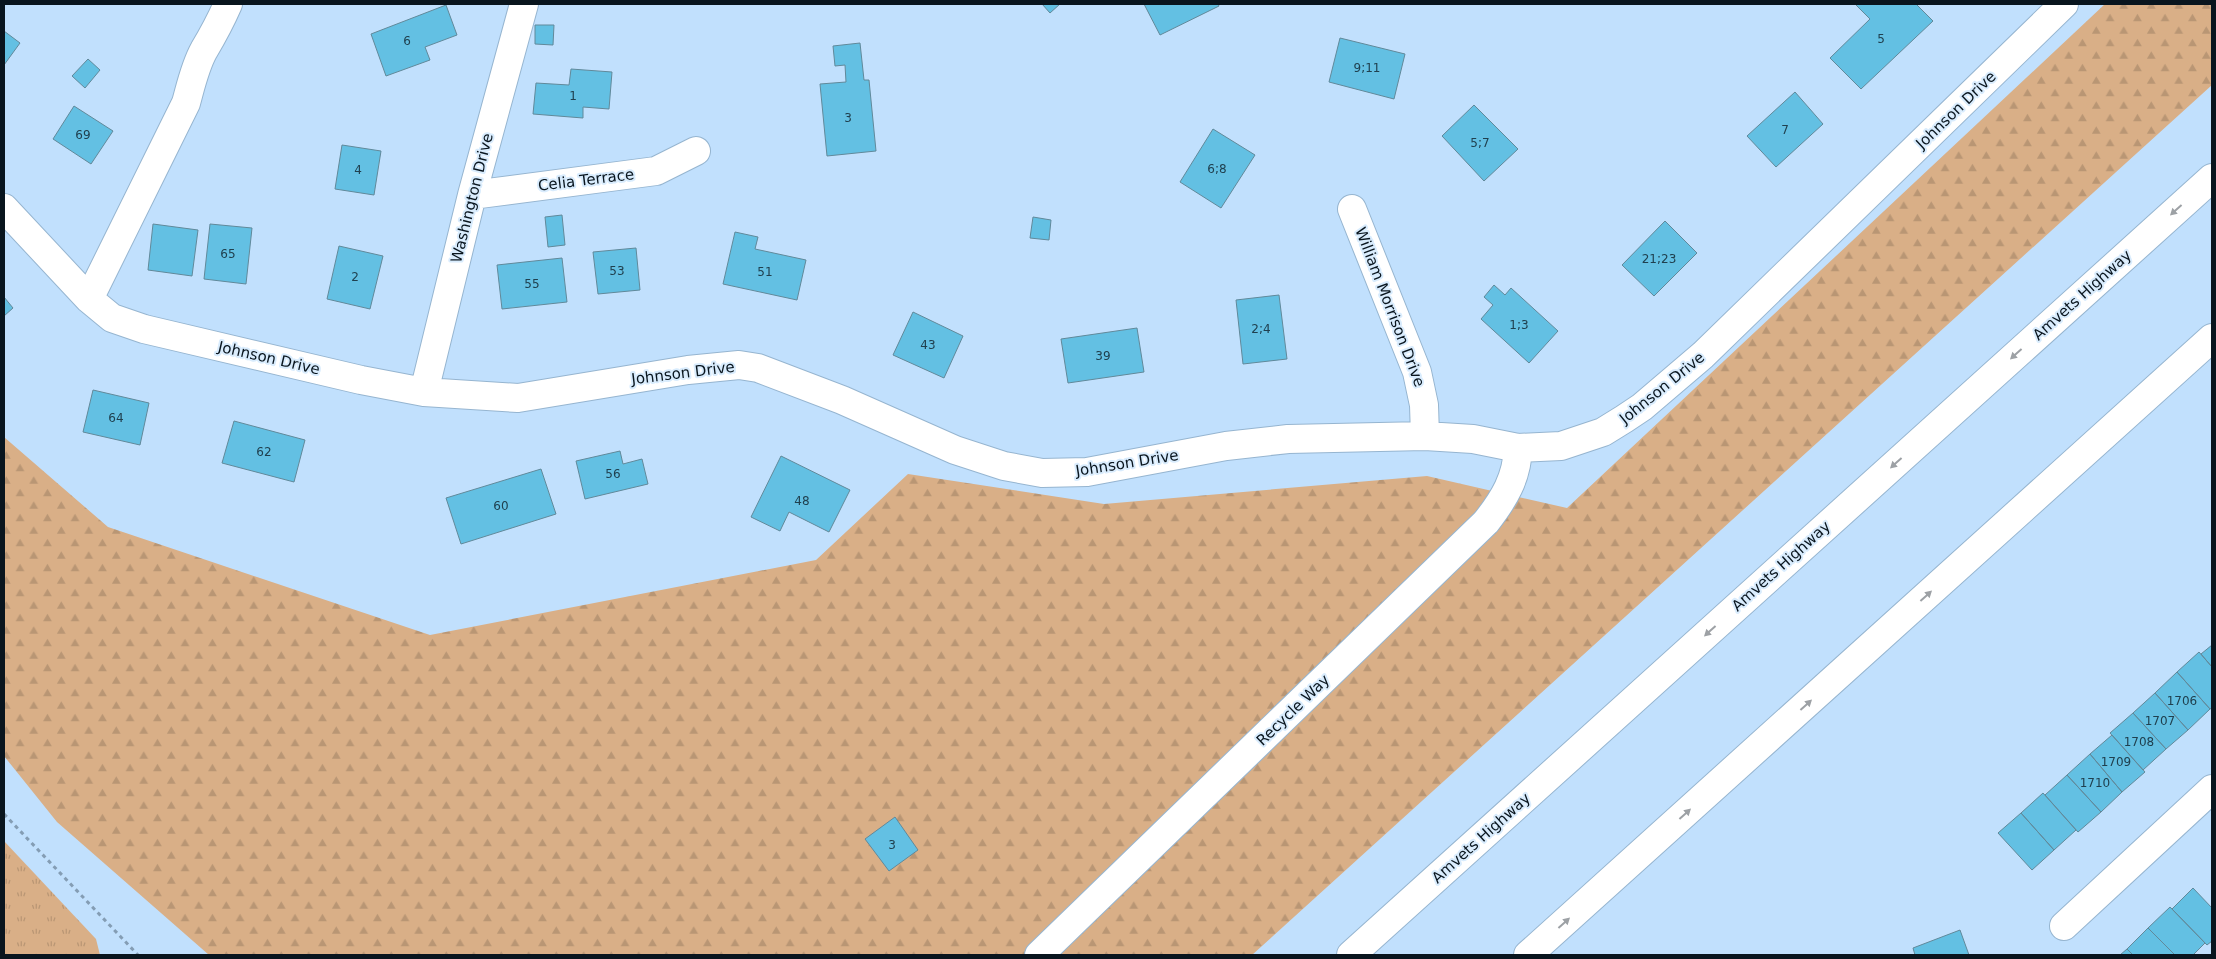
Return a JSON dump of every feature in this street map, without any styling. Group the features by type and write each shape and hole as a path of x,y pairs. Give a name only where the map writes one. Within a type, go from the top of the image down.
{"main road":[{"path":"88,300 178,119 204,51 228,4"},
{"name":"Washington Drive","path":"424,392 472,195 524,4"},
{"name":"Johnson Drive","path":"4,208 88,300 112,318 144,329 361,380 424,392 518,398 688,370 739,366 758,368 842,400 955,450 1004,466 1042,473 1087,472 1257,442 1288,439 1425,436 1473,439 1518,448 1547,448 1603,432 1642,407 1731,330 2064,4"},
{"name":"Celia Terrace","path":"472,195 656,171 696,151"},
{"name":"Amvets Highway","path":"1351,955 2212,178"},
{"name":"William Morrison Drive","path":"1352,209 1418,372 1424,405 1425,436"},
{"path":"1528,955 2212,338"},
{"name":"Recycle Way","path":"1039,955 1486,522 1508,491 1517,463 1518,448"},
{"path":"2064,926 2212,788"}],"path":[{"path":"4,814 138,955"}],"green space":[{"path":"2105,4 2212,4 2212,85 1252,955 209,955 57,822 4,756 4,437 108,527 430,635 816,560 908,474 1104,504 1427,476 1567,508"},
{"path":"4,841 96,939 100,955 4,955"}],"building":[{"path":"1042,4 1060,4 1050,13"},
{"path":"1144,4 1218,4 1219,6 1160,35"},
{"path":"1855,4 1916,4 1933,21 1861,89 1830,58 1870,19"},
{"path":"446,5 457,35 425,47 430,60 386,76 371,34"},
{"path":"535,25 554,25 553,45 535,44"},
{"path":"4,31 20,43 4,65"},
{"path":"1340,38 1405,54 1394,99 1329,82"},
{"path":"860,43 864,80 869,80 876,151 827,156 820,84 846,82 845,65 835,66 833,46"},
{"path":"88,59 100,70 85,88 72,76"},
{"path":"571,69 612,72 609,109 583,107 583,118 533,114 536,83 569,85"},
{"path":"1795,92 1823,124 1776,167 1747,136"},
{"path":"1474,105 1518,149 1484,181 1442,136"},
{"path":"74,106 113,131 91,164 53,139"},
{"path":"1213,129 1255,155 1221,208 1180,182"},
{"path":"342,145 381,151 374,195 335,189"},
{"path":"562,215 565,245 548,247 545,217"},
{"path":"1033,217 1051,220 1049,240 1030,238"},
{"path":"1665,221 1697,253 1654,296 1622,265"},
{"path":"153,224 198,230 192,276 148,270"},
{"path":"210,224 252,228 246,284 204,279"},
{"path":"735,232 758,237 755,249 806,260 797,300 723,284"},
{"path":"339,246 383,256 370,309 327,299"},
{"path":"636,248 640,290 598,294 593,252"},
{"path":"562,258 567,302 502,309 497,265"},
{"path":"1494,285 1505,295 1511,288 1558,331 1529,363 1481,319 1493,305 1484,297"},
{"path":"1279,295 1287,359 1243,364 1236,300"},
{"path":"4,297 13,308 4,316"},
{"path":"913,312 963,336 944,378 893,355"},
{"path":"1137,328 1144,372 1068,383 1061,339"},
{"path":"93,390 149,403 140,445 83,432"},
{"path":"234,421 305,440 294,482 222,463"},
{"path":"620,451 623,464 642,459 648,484 585,499 576,461"},
{"path":"781,456 850,490 829,532 789,512 780,531 751,517"},
{"path":"541,469 556,514 461,544 446,498"},
{"path":"2212,645 2212,667 2201,654"},
{"path":"2199,652 2212,667 2212,708 2210,709 2177,672"},
{"path":"2177,672 2210,709 2188,730 2155,693"},
{"path":"2155,693 2188,730 2166,749 2133,713"},
{"path":"2133,713 2166,749 2143,770 2110,733"},
{"path":"2112,735 2145,772 2122,792 2090,754"},
{"path":"2090,754 2122,792 2101,812 2067,775"},
{"path":"2067,775 2101,812 2078,832 2045,795"},
{"path":"2043,793 2076,830 2054,850 2021,813"},
{"path":"2021,813 2054,850 2032,870 1998,833"},
{"path":"895,817 918,850 889,871 865,839"},
{"path":"2193,888 2212,908 2212,941 2207,945 2172,909"},
{"path":"2170,907 2205,943 2193,955 2175,955 2148,928"},
{"path":"2148,928 2175,955 2133,955 2127,949"},
{"path":"1960,930 1969,955 1915,955 1913,948"},
{"path":"2127,949 2133,955 2120,955"}]}
